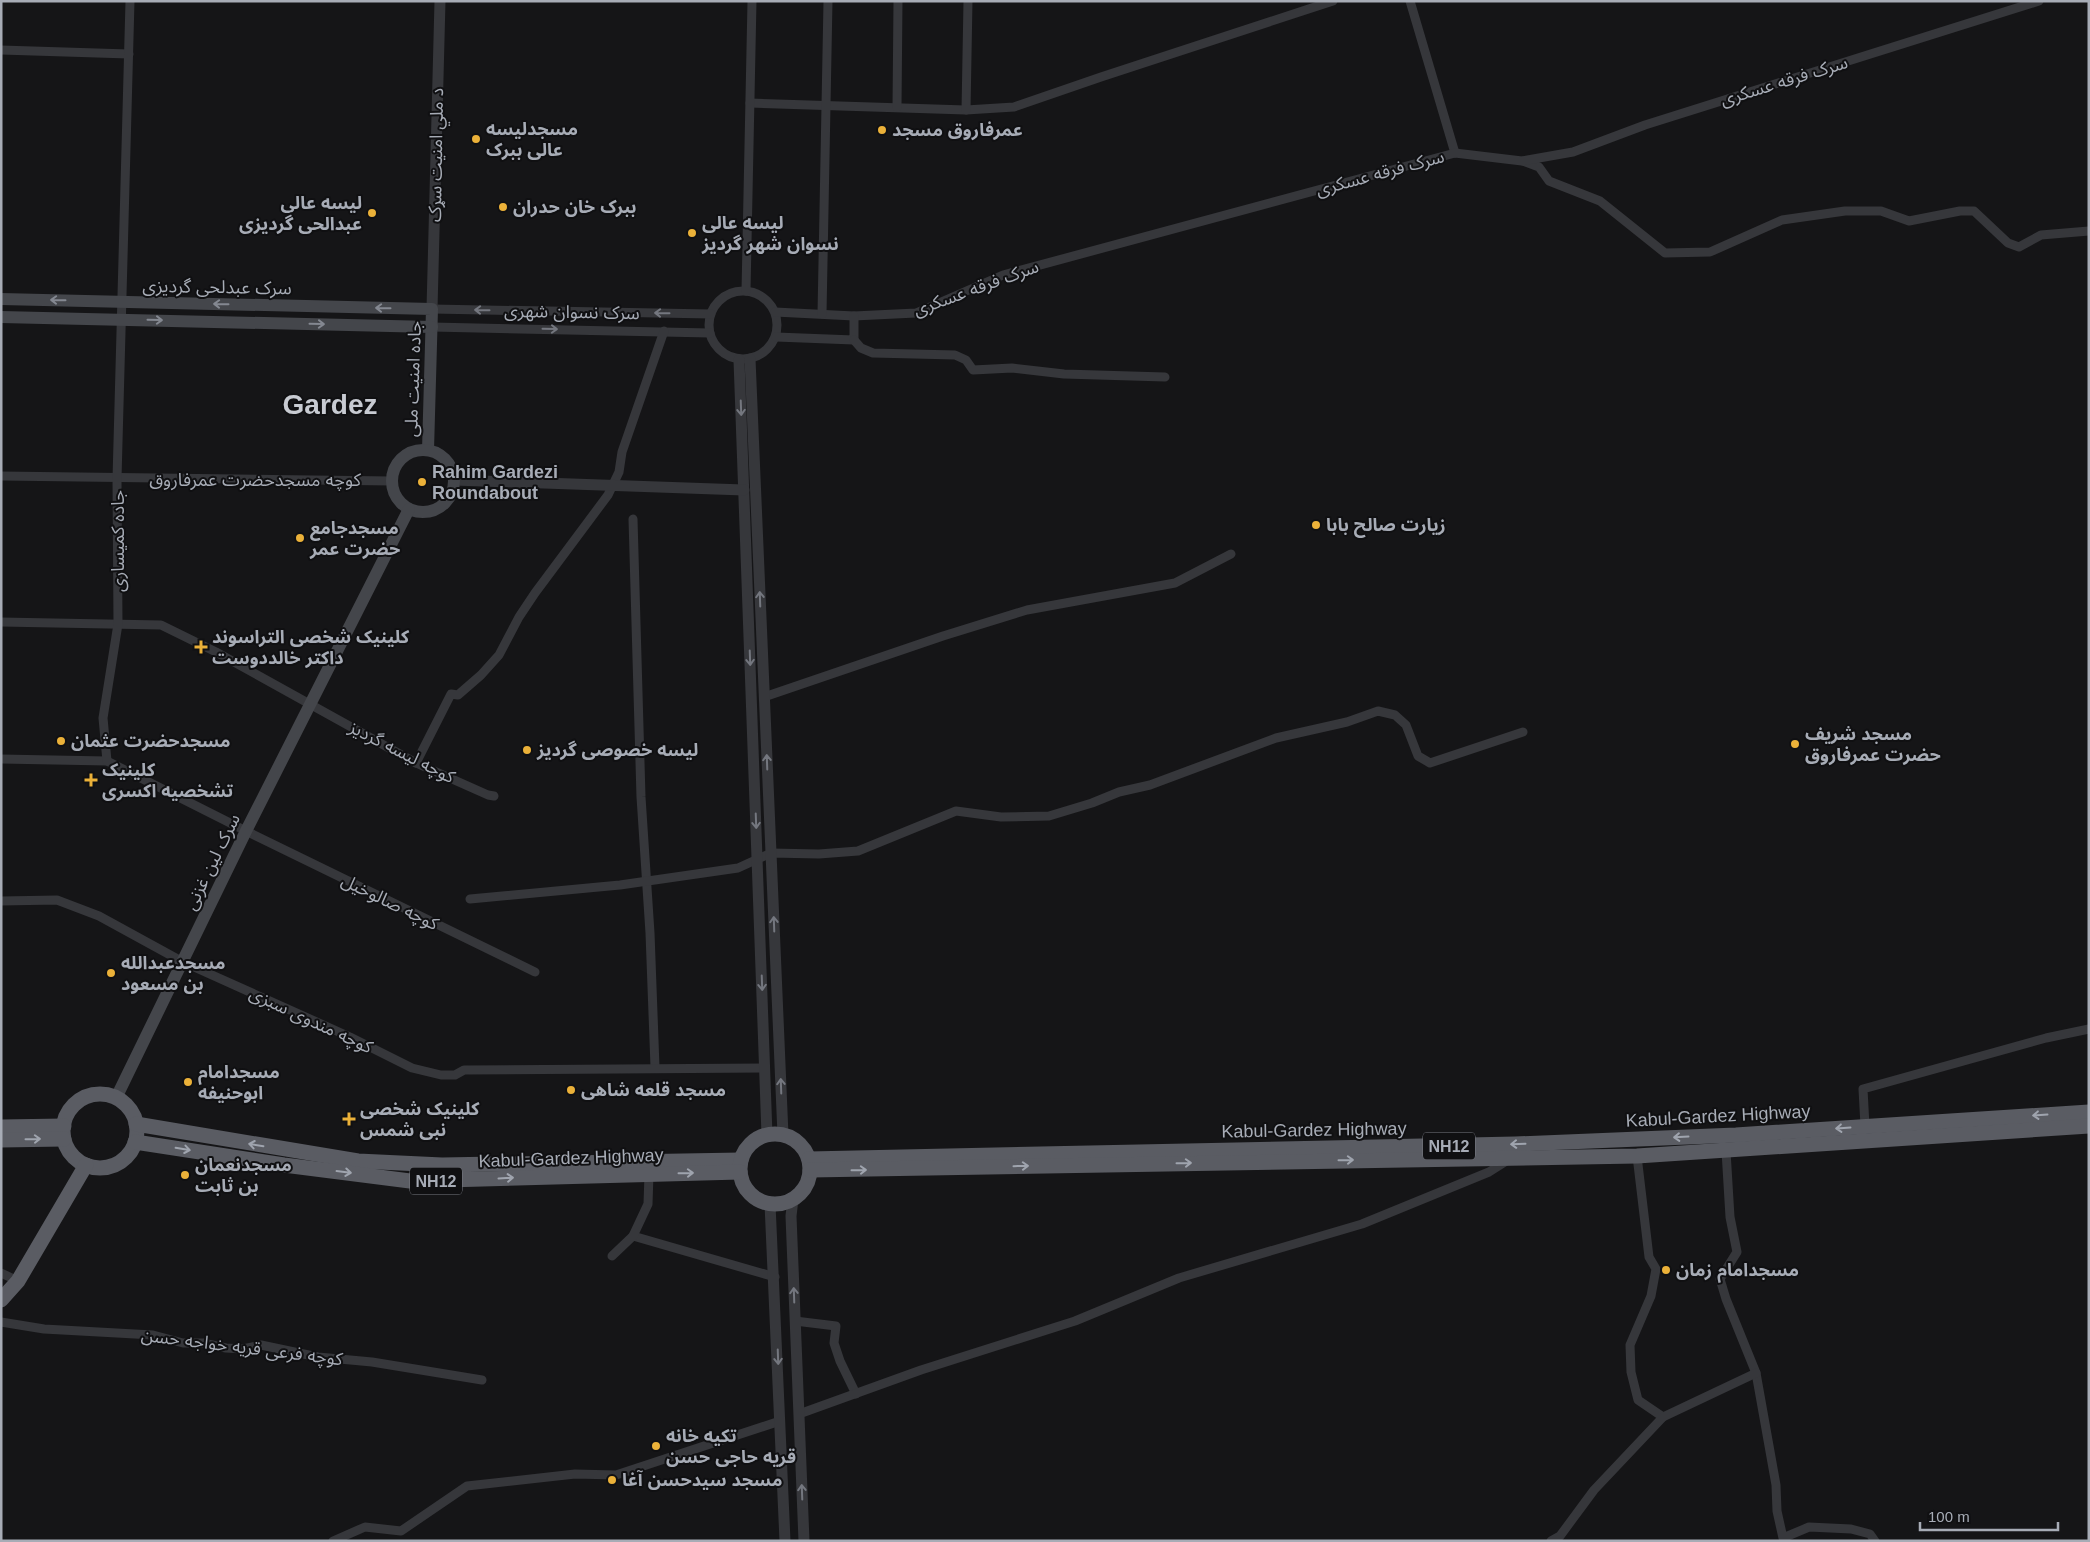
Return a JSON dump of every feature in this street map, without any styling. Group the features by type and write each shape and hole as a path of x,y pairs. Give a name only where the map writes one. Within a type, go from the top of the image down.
{"highway":[{"path":"99,1095 116,1098 125,1104 132,1113 136,1124 135,1142 128,1156 118,1163 102,1168 86,1165 72,1154 64,1133 67,1115 74,1106 83,1099 99,1095"},
{"name":"Kabul-Gardez Highway","path":"809,1165 1515,1144 1736,1135 2089,1112"},
{"name":"Kabul-Gardez Highway","path":"136,1124 358,1161 451,1165 741,1166"},
{"name":"Kabul-Gardez Highway","path":"809,1165 1638,1156 2089,1126"},
{"path":"1,1127 64,1133"},
{"path":"1,1140 64,1133"},
{"path":"767,1135 783,1135 796,1141 804,1149 809,1165 808,1182 802,1192 793,1199 782,1203 770,1204 759,1200 750,1193 743,1183 741,1166 746,1150 753,1142 767,1135"},
{"name":"Kabul-Gardez Highway","path":"135,1142 284,1165 410,1181 648,1174 741,1166"},
{"path":"1,1300 18,1281 86,1165"}],"main road":[{"name":"سرک عبدلحی گردیزی","path":"1,300 432,309"},
{"name":"جاده امنیت ملی","path":"428,450 432,309"},
{"path":"1,317 432,327"},
{"path":"428,450 438,454 447,461 452,470 454,480 450,496 440,508 430,512 419,512 409,509 397,497 392,481 394,470 399,461 413,452 428,450"},
{"name":"سرک لین غزنی","path":"116,1098 246,831 409,509"}],"street":[{"name":"جاده کمیساری","path":"107,761 103,718 118,624 117,479 123,319 130,1"},
{"name":"د ملي امنیت سړک","path":"432,309 440,1"},
{"path":"746,292 752,1"},
{"path":"822,314 828,1"},
{"path":"897,107 898,1"},
{"path":"966,110 968,1"},
{"path":"750,103 966,110 1014,107 1333,1"},
{"path":"1410,1 1455,153"},
{"name":"سرک فرقه عسکری","path":"775,312 854,316 916,313 1003,274 1455,153 1522,161 1573,152 1645,125 2039,1"},
{"path":"1,50 129,54"},
{"path":"1522,161 1539,167 1549,181 1600,201 1665,253 1710,252 1782,220 1845,211 1881,211 1909,221 1974,211 2008,243 2019,247 2041,235 2089,231"},
{"path":"746,292 757,294 765,298 775,312 778,329 776,337 766,352 744,360 729,357 720,351 710,332 711,314 722,298 731,293 746,292"},
{"name":"سرک نسوان شهری","path":"432,309 711,314"},
{"path":"854,316 854,340 861,348 873,353 912,356 955,355 966,360 973,370 1012,368 1064,374 1165,377"},
{"name":"سرک نسوان شهری","path":"432,327 710,332"},
{"path":"416,762 451,694 458,695 481,675 499,655 524,609 608,495 619,472 622,452 664,331"},
{"path":"776,337 854,340"},
{"path":"744,360 744,490 767,1135"},
{"path":"744,360 764,697 783,1135"},
{"name":"کوچه مسجدحضرت عمرفاروق","path":"1,476 117,479 392,481"},
{"path":"454,480 744,490"},
{"path":"633,519 641,797 647,881 655,1068 765,1068"},
{"path":"764,697 943,636 1027,610 1175,583 1232,554"},
{"name":"کوچه لیسه گردیز","path":"1,622 161,625 216,652 416,762 494,796"},
{"path":"470,899 647,881 738,868 771,853 819,854 858,851 956,811 1001,816 1049,816 1092,804 1119,792 1150,785 1276,738 1347,722 1378,711 1395,715 1406,725 1418,756 1430,763 1523,732"},
{"path":"1,759 107,761"},
{"name":"کوچه صالوخیل","path":"107,761 535,972"},
{"name":"کوچه مندوی سبزی","path":"1,900 57,900 99,916 183,962 350,1037 412,1068 441,1075 455,1076 464,1070 655,1068"},
{"path":"1865,1126 1863,1089 2046,1038 2089,1029"},
{"path":"1726,1150 1730,1217 1737,1252 1720,1279 1726,1299 1756,1373 1783,1538 1809,1527 1851,1529 1870,1534 1875,1541"},
{"path":"1638,1156 1649,1257 1656,1269 1652,1296 1630,1345 1631,1372 1638,1400 1663,1417"},
{"path":"799,1414 922,1370 1075,1322 1179,1278 1362,1224 1489,1172 1513,1157"},
{"path":"612,1256 634,1236 648,1204 648,1174"},
{"path":"793,1199 791,1216 804,1541"},
{"path":"770,1204 775,1278 785,1541"},
{"path":"634,1236 775,1278"},
{"path":"1,1273 18,1281"},
{"path":"795,1321 836,1326 834,1342 840,1361 856,1394"},
{"name":"کوچه فرعی قریه خواجه حسن","path":"1,1322 44,1329 153,1334 183,1343 202,1343 226,1348 243,1349 261,1345 318,1357 372,1362 482,1380"},
{"path":"1551,1541 1560,1536 1594,1490 1663,1417 1756,1373"},
{"path":"333,1541 365,1528 401,1531 467,1486 575,1474 616,1475 780,1421"}],"place":[{"name":"عمرفاروق مسجد","path":"882,130"},
{"name":"مسجدلیسه عالی ببرک","path":"476,139"},
{"name":"ببرک خان حدران","path":"503,207"},
{"name":"لیسه عالی عبدالحی گردیزی","path":"372,213"},
{"name":"لیسه عالی نسوان شهر گردیز","path":"692,233"},
{"name":"Rahim Gardezi Roundabout","path":"422,482"},
{"name":"زیارت صالح بابا","path":"1316,525"},
{"name":"مسجدجامع حضرت عمر","path":"300,538"},
{"name":"کلینیک شخصی التراسوند داکتر خالددوست","path":"201,647"},
{"name":"مسجدحضرت عثمان","path":"61,741"},
{"name":"مسجد شریف حضرت عمرفاروق","path":"1795,744"},
{"name":"لیسه خصوصی گردیز","path":"527,750"},
{"name":"کلینیک تشخصیه اکسری","path":"91,780"},
{"name":"مسجدعبدالله بن مسعود","path":"111,973"},
{"name":"مسجدامام ابوحنیفه","path":"188,1082"},
{"name":"مسجد قلعه شاهی","path":"571,1090"},
{"name":"کلینیک شخصی نبی شمس","path":"349,1119"},
{"name":"مسجدنعمان بن ثابت","path":"185,1175"},
{"name":"مسجدامام زمان","path":"1666,1270"},
{"name":"تکیه خانه قریه حاجی حسن","path":"656,1446"},
{"name":"مسجد سیدحسن آغا","path":"612,1480"}],"district":[{"name":"Gardez","path":"330,404"}]}
